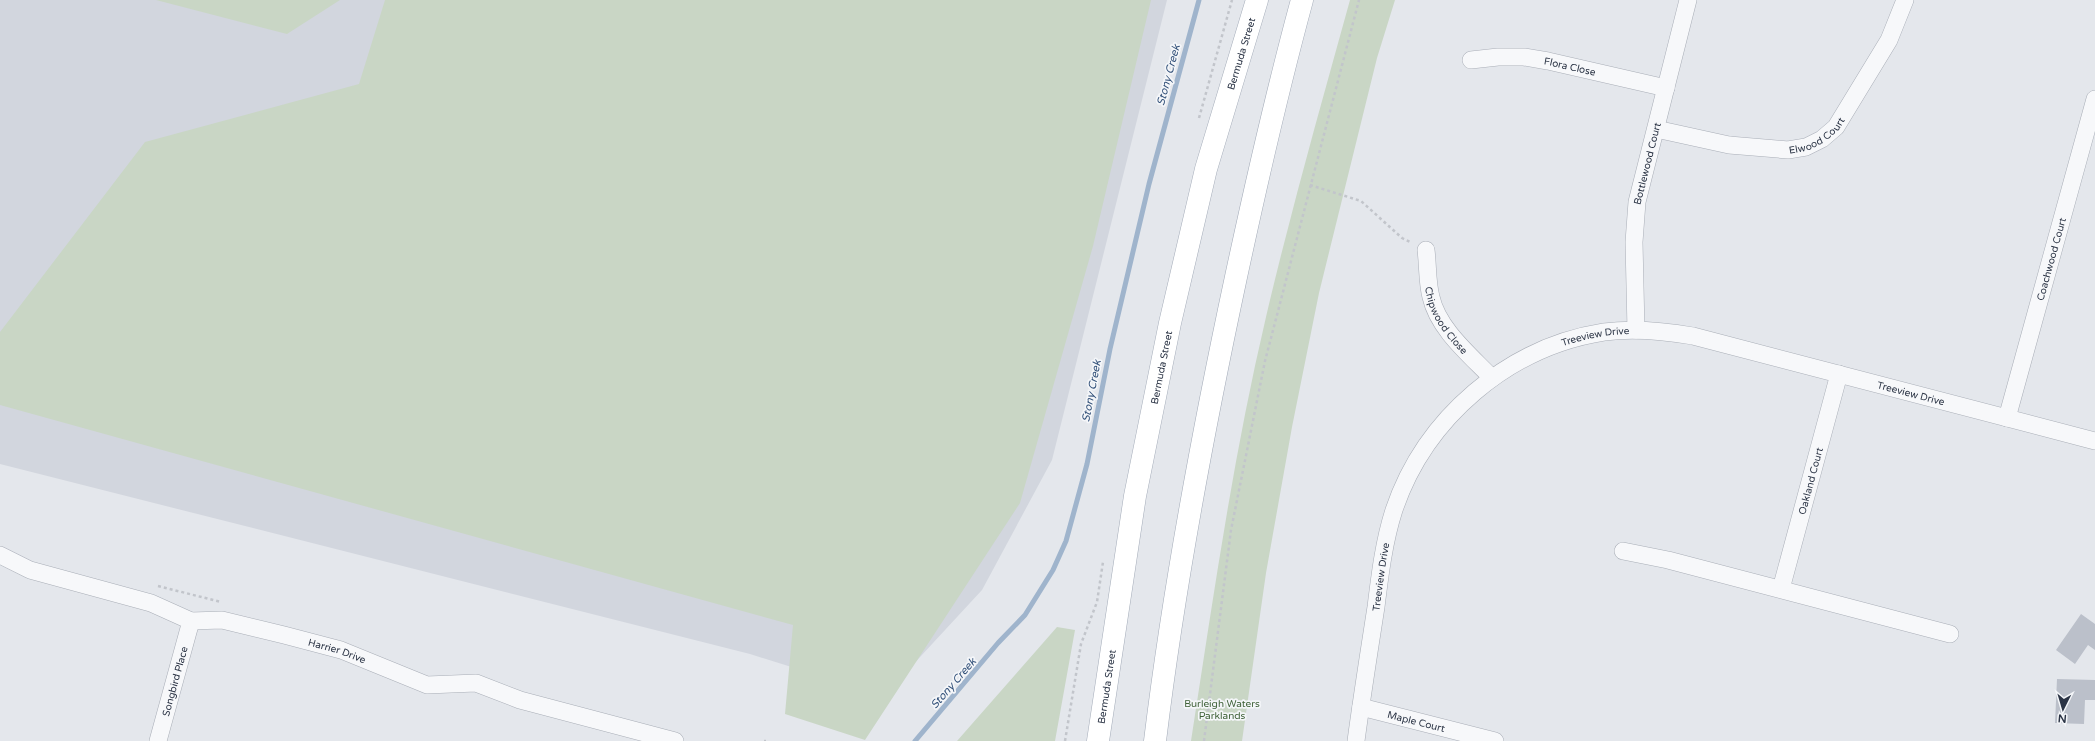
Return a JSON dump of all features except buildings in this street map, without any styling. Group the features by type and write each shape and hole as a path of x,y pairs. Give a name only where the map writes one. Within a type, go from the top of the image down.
{"main road":[{"name":"Bermuda Street","path":"1098,741 1135,496 1168,330 1206,169 1257,0"},
{"path":"1155,741 1177,587 1220,350 1275,104 1302,0"}],"street":[{"name":"Bottlewood Court","path":"1636,330 1635,221 1642,180 1688,0"},
{"name":"Elwood Court","path":"1656,129 1729,145 1788,150 1806,147 1822,139 1836,127 1889,40 1905,0"},
{"name":"Flora Close","path":"1471,60 1498,57 1536,59 1666,88"},
{"name":"Coachwood Court","path":"2007,418 2095,99"},
{"name":"Chipwood Close","path":"1426,250 1430,296 1435,310 1454,338 1492,378"},
{"name":"Treeview Drive","path":"1356,741 1383,557 1392,516 1404,485 1425,447 1447,418 1492,378 1516,361 1567,341 1604,332 1636,330 1663,331 1693,336 2095,441"},
{"name":"Oakland Court","path":"1781,589 1839,374"},
{"path":"1623,552 1668,560 1950,634"},
{"name":"Harrier Drive","path":"0,555 30,570 151,603 191,621 222,620 284,635 341,650 427,685 476,683 514,698 675,741"},
{"name":"Songbird Place","path":"158,741 191,621"},
{"name":"Maple Court","path":"1361,706 1495,741"}],"path":[{"path":"1204,741 1231,530 1265,361 1359,0"},
{"path":"1310,185 1361,201 1402,238 1426,250"}],"shaded area":[{"path":"0,0 1167,0 1052,460 982,590 884,696 750,654 0,464"}],"green space":[{"path":"156,0 340,0 287,34"},
{"path":"385,0 1151,0 1093,246 1020,503 865,740 785,714 793,625 0,405 0,332 145,142 359,84"},
{"name":"Burleigh Waters Parklands","path":"1350,0 1395,0 1377,58 1319,293 1292,427 1266,573 1242,741 1191,741 1224,528 1254,370 1306,158"},
{"path":"1057,627 1075,630 1055,741 957,741"}],"waterway":[{"name":"Stony Creek","path":"915,741 998,643 1025,615 1053,570 1066,541 1087,464 1110,349 1149,184 1199,0"}]}
